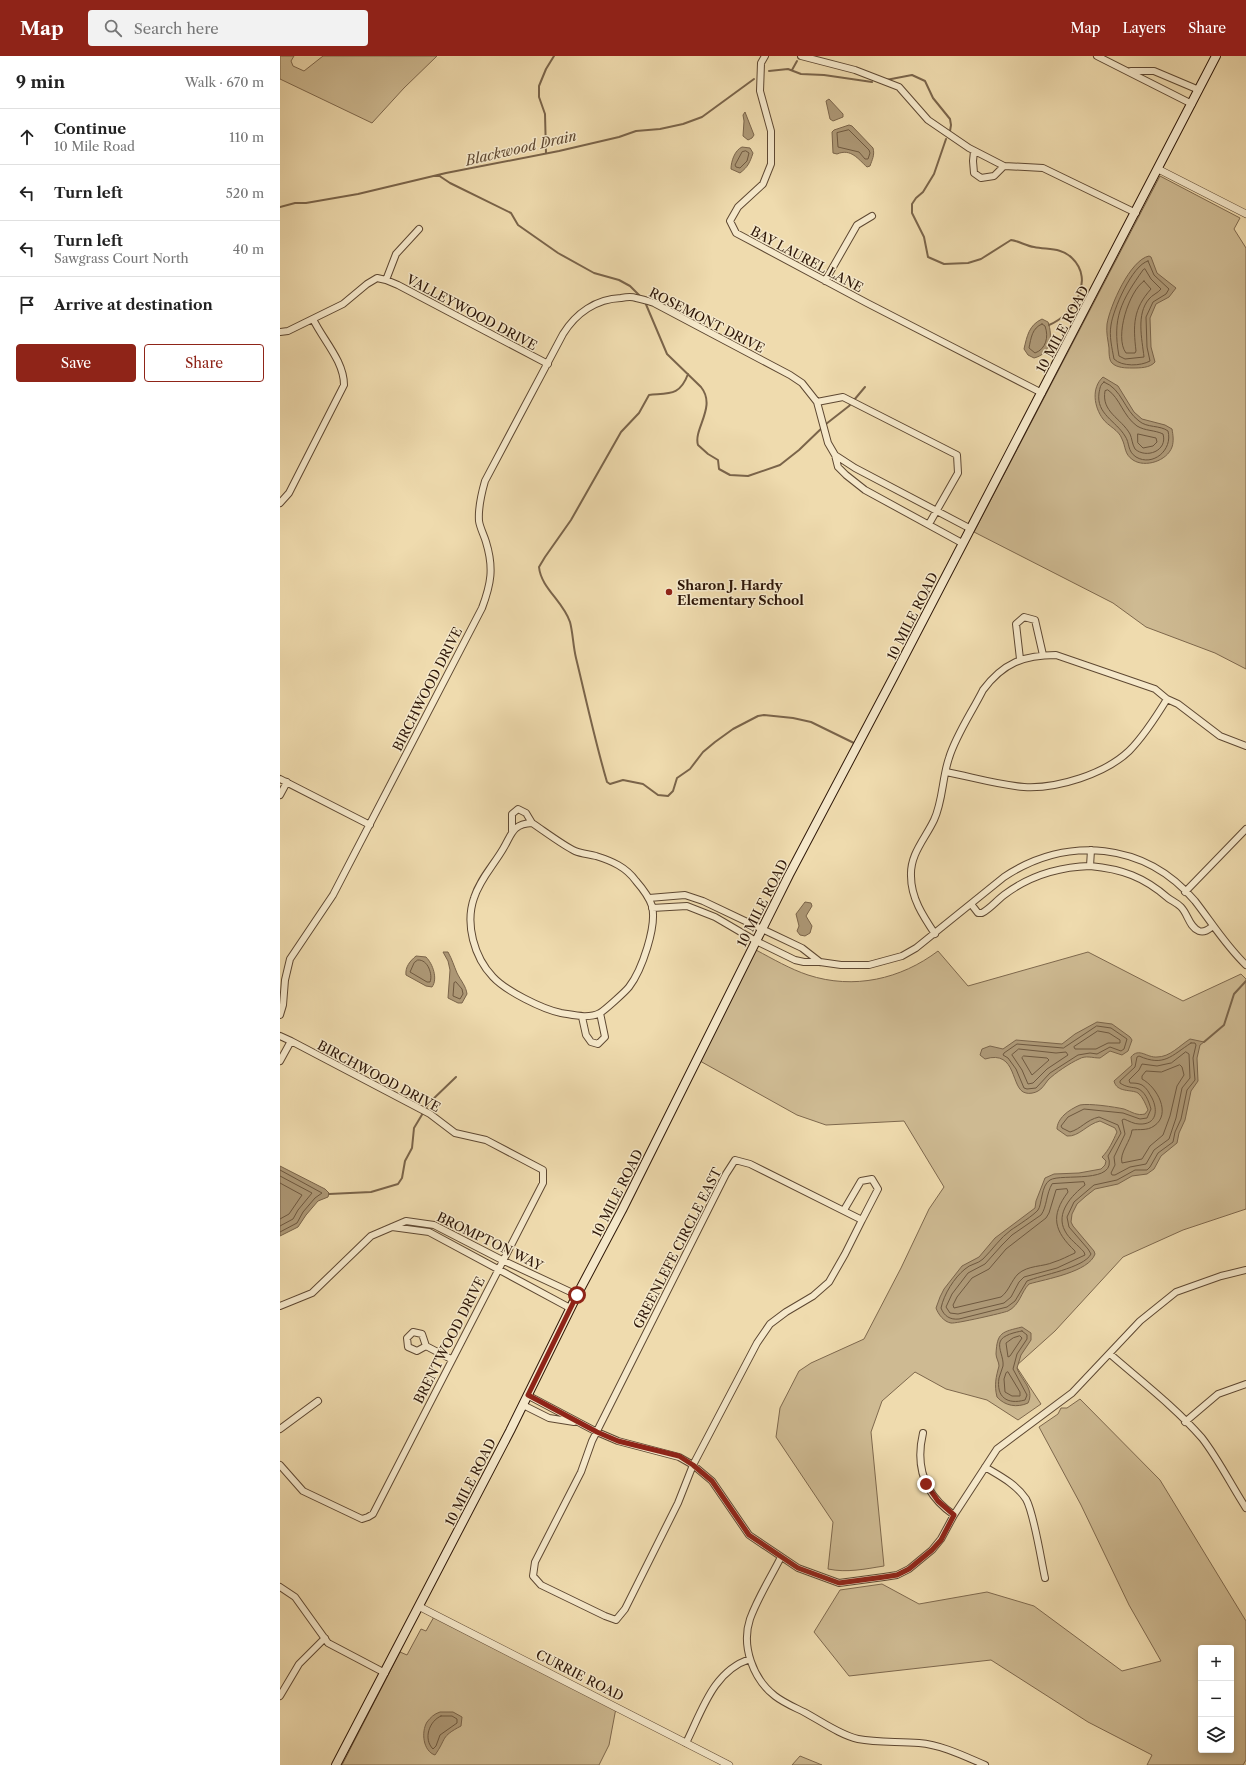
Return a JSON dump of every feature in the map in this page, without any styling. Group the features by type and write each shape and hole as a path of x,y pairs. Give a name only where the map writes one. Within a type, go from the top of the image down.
{"main road":[{"name":"10 MILE ROAD","path":"336,1765 420,1607 528,1395 570,1308 622,1210 762,928 962,543 1136,213 1216,56"}],"street":[{"name":"BAY LAUREL LANE","path":"765,56 762,63 760,91 771,131 771,164 762,184 738,207 730,221 736,233 1042,393"},
{"path":"801,56 855,70 899,88 928,120 974,151 1004,166 1043,168 1136,213"},
{"path":"1097,56 1130,71 1157,87 1192,104"},
{"path":"1130,71 1154,72 1199,90"},
{"path":"1157,87 1162,75"},
{"path":"974,151 974,173 980,178 994,176 1004,166"},
{"path":"1158,169 1246,214"},
{"path":"825,280 857,225 872,216"},
{"name":"VALLEYWOOD DRIVE","path":"386,280 396,254 419,229"},
{"name":"VALLEYWOOD DRIVE","path":"280,332 288,331 343,304 367,284 377,278 386,280 548,364"},
{"name":"ROSEMONT DRIVE","path":"548,364 569,325 587,307 601,301 614,298 635,297 654,303 790,375 802,383 817,402 828,443 835,455 838,467 865,490 962,543"},
{"path":"280,503 289,493 344,385 344,375 340,366 319,333 313,319"},
{"name":"BIRCHWOOD DRIVE","path":"280,1015 283,1005 285,980 290,959 333,895 482,608 488,592 491,577 491,563 479,523 481,495 485,481 548,364"},
{"path":"817,402 843,397 957,455 958,472 929,524"},
{"path":"835,455 855,468 936,512 971,528"},
{"path":"865,490 873,478"},
{"path":"1020,659 1016,624 1024,617 1035,620 1042,655"},
{"path":"935,934 920,912 916,902 911,876 915,855 934,820 952,750 983,690 1004,668 1020,659 1042,655 1056,655 1155,688 1167,699 1178,704 1220,736 1246,746"},
{"path":"946,772 1025,787 1051,785 1078,779 1103,769 1128,751 1154,721 1167,699"},
{"path":"280,778 370,825"},
{"path":"280,795 287,782"},
{"path":"518,809 526,813 532,824 575,851 620,864 635,879 649,898 652,908 652,930 641,965 629,987 600,1013 582,1017 550,1011 519,995 493,977 483,964 476,950 471,932 470,914 473,899 479,883 503,849 512,831 512,814 518,809"},
{"path":"512,831 522,824 532,824"},
{"path":"1185,892 1246,829"},
{"path":"652,908 687,906 715,917 756,941 795,960 857,966 877,964 902,956 916,948 1004,878 1034,860 1054,854 1091,850 1112,852 1145,863 1168,877 1195,902 1234,953 1246,965"},
{"path":"1090,866 1091,850"},
{"path":"971,904 978,913 982,913 1015,887 1038,875 1069,867 1090,866 1110,868 1142,879 1155,886 1181,907 1190,923 1200,932 1206,931 1213,926"},
{"path":"649,898 685,895 703,901 802,948 820,962"},
{"path":"582,1017 586,1035 591,1042 598,1044 605,1037 600,1013"},
{"name":"BIRCHWOOD DRIVE","path":"280,1036 430,1114 455,1133 486,1140 543,1170"},
{"path":"280,1061 291,1042"},
{"name":"GREENLEFE CIRCLE EAST","path":"597,1432 726,1174 735,1160 750,1164 862,1220"},
{"name":"BRENTWOOD DRIVE","path":"280,1465 291,1480 303,1491 362,1519 368,1518 373,1514 502,1260 543,1183 543,1170"},
{"path":"597,1432 592,1441 581,1472 535,1562 533,1576 541,1585 616,1620 625,1609 678,1503 693,1465 757,1343 770,1324 786,1312 813,1296 829,1282 878,1190 872,1179 861,1181 844,1210"},
{"name":"BROMPTON WAY","path":"280,1306 312,1293 371,1236 391,1226 406,1221 434,1224 502,1260 577,1295"},
{"name":"BROMPTON WAY","path":"391,1226 429,1232 570,1308"},
{"path":"528,1395 577,1423 618,1441 679,1456 693,1465 712,1481 749,1535 798,1568 839,1583 897,1575 909,1569 932,1550 941,1540 954,1515 997,1449 1072,1393 1140,1321 1176,1292 1221,1276 1246,1270"},
{"path":"426,1346 452,1360"},
{"path":"1110,1354 1162,1398 1201,1438 1220,1463 1246,1508"},
{"path":"1185,1422 1218,1394 1246,1384"},
{"path":"280,1429 318,1401"},
{"path":"522,1405 549,1418 577,1423"},
{"path":"923,1433 919,1449 921,1467 926,1484 938,1501 954,1515"},
{"path":"985,1467 1005,1479 1026,1500 1031,1515 1045,1578"},
{"path":"781,1557 756,1605 750,1621 747,1646 750,1659 758,1677 774,1695 783,1702 844,1733 864,1739 919,1743 935,1746 985,1765"},
{"path":"280,1587 295,1597 328,1643 385,1674"},
{"name":"CURRIE ROAD","path":"420,1607 729,1765"},
{"path":"280,1696 298,1664 325,1638"},
{"path":"686,1743 719,1679 731,1667 750,1659"}],"shaded area":[{"path":"280,56 294,56 291,61 293,66 304,71 323,56 437,56 404,88 372,123 280,79"},
{"path":"1160,176 1240,218 1234,229 1246,248 1246,669 1215,653 1146,627 1113,603 974,532"},
{"path":"756,950 801,973 843,982 876,979 893,975 924,961 938,951 968,986 1088,952 1183,1001 1241,974 1246,979 1246,1209 1183,1230 1123,1257 1055,1331 1016,1366 1041,1404 1018,1420 987,1400 946,1389 915,1372 882,1401 871,1432 884,1566 849,1571 828,1569 833,1522 776,1437 780,1408 799,1371 811,1363 864,1339 901,1268 929,1209 944,1187 904,1121 826,1125 797,1115 700,1061"},
{"path":"1080,1399 1160,1480 1246,1621 1246,1760 1243,1765 1147,1765 1152,1755 1088,1722 991,1660 849,1676 814,1632 840,1590 882,1584 919,1604 987,1592 1034,1606 1122,1671 1161,1661 1129,1605 1081,1505 1039,1427 1058,1414 1061,1408 1067,1408"},
{"path":"435,1615 616,1708 609,1745 599,1765 342,1765 400,1652 407,1655 421,1629 426,1631"},
{"path":"800,1756 822,1765 792,1765"}],"water":[{"path":"829,99 843,114 843,117 833,121 830,119 826,101"},
{"path":"745,112 754,135 748,140 743,136 743,115"},
{"path":"849,125 852,126 873,148 874,151 870,166 867,167 850,153 833,153 832,132"},
{"path":"742,147 750,148 753,153 745,169 740,173 731,169 731,166 735,153"},
{"path":"1149,256 1151,257 1157,273 1176,288 1169,297 1156,304 1150,318 1151,347 1155,362 1148,367 1141,368 1119,367 1111,362 1110,358 1107,330 1109,316 1112,306 1128,275 1142,259"},
{"path":"1042,319 1048,322 1050,327 1049,344 1044,353 1034,358 1028,355 1024,349 1031,328"},
{"path":"1103,377 1118,386 1134,412 1142,419 1165,425 1172,429 1173,445 1169,452 1161,459 1155,462 1143,463 1130,458 1121,436 1105,422 1096,403 1095,392 1099,381"},
{"path":"805,902 811,903 812,906 806,916 812,926 810,933 805,936 800,935 797,931 799,926 796,914"},
{"path":"443,952 448,952 457,973 466,988 467,994 462,1003 458,1003 448,998 450,970 448,961"},
{"path":"416,956 426,957 431,964 435,976 432,987 426,986 406,975 408,964"},
{"path":"1097,1022 1112,1024 1130,1037 1132,1040 1128,1051 1122,1055 1110,1051 1100,1058 1082,1058 1059,1071 1048,1080 1041,1089 1034,1093 1027,1093 1021,1090 1017,1085 1012,1071 1003,1060 996,1057 985,1059 980,1055 982,1049 990,1046 1003,1049 1016,1040 1062,1044 1075,1034"},
{"path":"1190,1039 1204,1042 1200,1045 1197,1058 1198,1081 1191,1091 1185,1120 1179,1133 1177,1143 1161,1156 1154,1169 1147,1174 1132,1176 1118,1184 1095,1189 1077,1204 1072,1214 1071,1222 1073,1226 1094,1251 1095,1254 1091,1260 1085,1266 1066,1274 1029,1284 1018,1302 1008,1311 954,1323 948,1322 944,1319 936,1308 944,1289 962,1266 979,1257 995,1238 1035,1208 1036,1201 1045,1178 1054,1174 1079,1173 1101,1169 1105,1165 1106,1161 1102,1157 1109,1148 1117,1132 1115,1128 1100,1121 1071,1136 1067,1136 1057,1129 1058,1123 1067,1112 1080,1105 1096,1105 1115,1107 1137,1114 1145,1114 1148,1110 1140,1095 1135,1092 1121,1089 1114,1081 1132,1065 1131,1057 1134,1054 1140,1053 1153,1057 1162,1057"},
{"path":"280,1166 325,1189 329,1193 328,1197 318,1201 298,1227 280,1236"},
{"path":"1022,1327 1031,1333 1031,1340 1021,1355 1017,1368 1029,1389 1030,1398 1028,1403 1015,1406 1007,1404 997,1397 996,1381 999,1363 996,1356 999,1337 1005,1332"},
{"path":"440,1712 453,1712 462,1717 461,1726 445,1738 435,1755 428,1750 424,1741 424,1731 428,1720"}],"waterway":[{"path":"546,153 545,114 539,97 539,86 546,69 554,56"},
{"name":"Blackwood Drain","path":"792,70 797,61"},
{"path":"769,71 788,69 801,74 824,75 872,82"},
{"path":"886,80 912,75 925,81 933,98 950,119 950,131"},
{"name":"Blackwood Drain","path":"280,207 295,203 306,203 358,194 446,173 559,151 619,137 636,131 660,129 683,124 702,117 754,79"},
{"path":"946,139 934,174 923,192 912,204 912,213 924,237 928,257 944,264 968,263 981,259 1011,240 1031,246 1059,250 1068,254 1079,267 1082,276 1081,286 1073,305 1058,320 1049,325"},
{"path":"438,175 450,183 511,213 518,225 558,253 594,273 619,280 630,286 641,297"},
{"path":"645,302 667,354 701,387 705,395 707,402 706,410 697,439 698,445 718,460 719,469 730,475 748,476 780,465 799,450 826,424 849,406 865,387"},
{"path":"688,374 685,381 677,390 668,393 649,395 639,413 621,432 571,520 539,567 544,582 567,614 570,622 576,658 607,782 610,784 623,780 643,784 658,795 668,796 673,791 677,778 690,769 703,752 733,729 758,716 764,715 793,718 811,722 856,744"},
{"path":"1204,1042 1224,1025 1234,994 1246,981"},
{"path":"329,1194 371,1192 398,1184 402,1178 405,1161 412,1148 414,1128 429,1103 456,1077"}],"place":[{"name":"Sharon J. Hardy Elementary School","path":"669,592"}],"route":[{"path":"577,1295 528,1395 577,1423 618,1441 679,1456 693,1465 712,1481 749,1535 798,1568 839,1583 897,1575 909,1569 923,1559 941,1540 954,1515 943,1507 931,1493 926,1484"}]}
